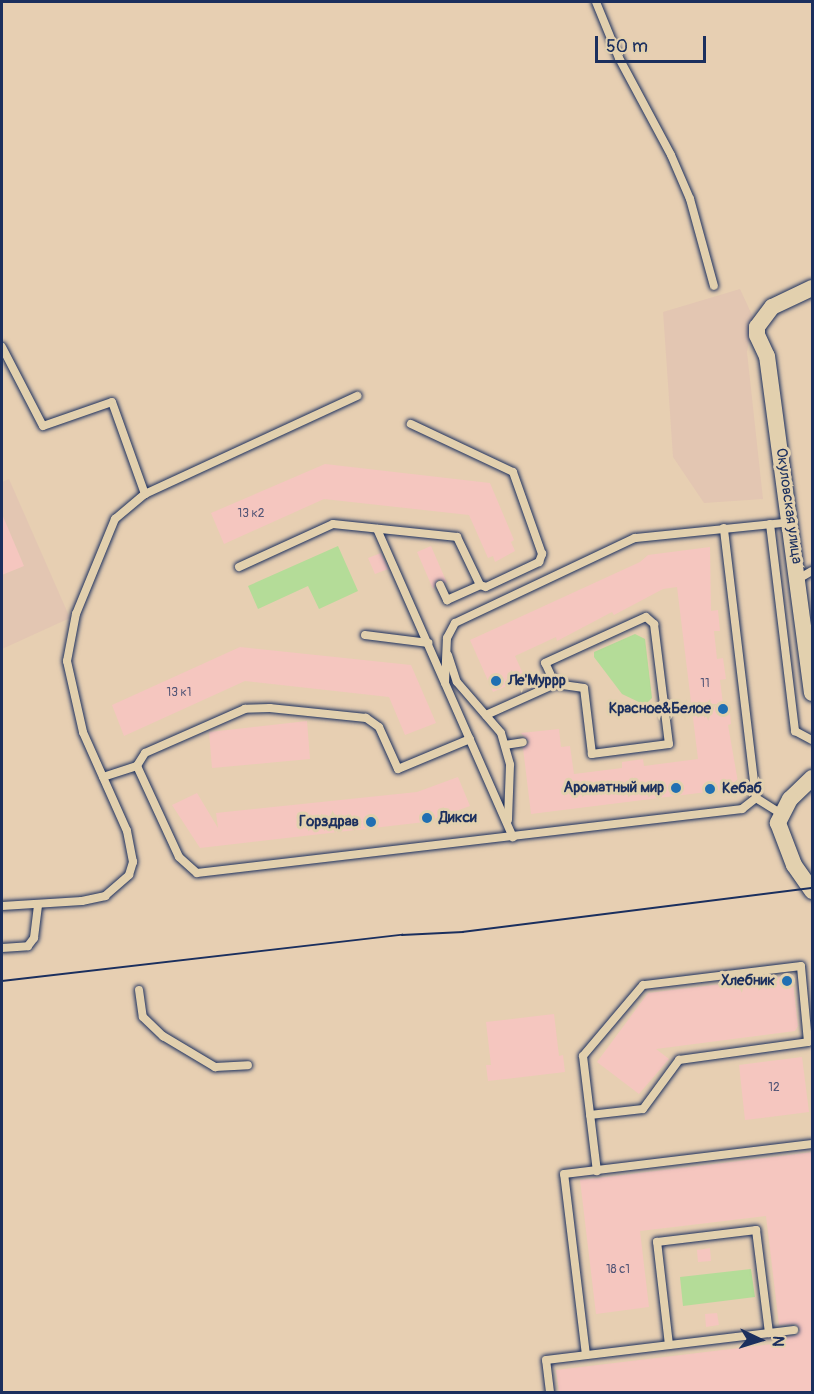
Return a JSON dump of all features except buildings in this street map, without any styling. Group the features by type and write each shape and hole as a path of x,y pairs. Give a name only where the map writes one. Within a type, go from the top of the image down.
{"street":[{"name":"Окуловская улица","path":"813,288 783,300 764,316 757,335 767,356 792,522 805,575 813,693"},
{"path":"813,778 780,813 779,829 794,864 813,891"}],"lane":[{"path":"596,2 619,58 685,188 705,246 714,286"},
{"path":"2,347 43,426 112,402 145,494"},
{"path":"2,906 105,896 129,875 134,850 75,707 68,681 69,641 104,539 115,519 145,494 357,396"},
{"path":"411,424 513,472 542,554 539,562 486,587 480,585 447,600 440,585"},
{"path":"445,683 446,648 455,623 635,538 792,522"},
{"path":"239,567 333,524 457,537 480,585"},
{"path":"770,524 795,731 813,740"},
{"path":"724,528 756,798"},
{"path":"377,529 513,837"},
{"path":"486,715 555,684 584,688 592,754 669,744 654,624 646,617 545,663 555,684"},
{"path":"366,635 428,643"},
{"path":"446,648 457,682 501,733 510,765 507,824"},
{"path":"103,777 137,766 145,753 245,709 366,718 379,727 398,769 470,739"},
{"path":"505,745 522,742"},
{"path":"137,766 179,857 197,873 742,809 756,798"},
{"path":"756,798 780,813"},
{"path":"2,948 28,946 34,938 38,904"},
{"path":"590,1115 643,1109 680,1060 808,1042 801,966 643,985 583,1056 590,1115 597,1171"},
{"path":"140,990 142,1017 164,1036 215,1067 248,1065"},
{"path":"586,1355 564,1174 813,1144"},
{"path":"669,1345 657,1242 756,1230 769,1333"},
{"path":"549,1392 546,1360 794,1330"}],"shaded area":[{"path":"740,289 753,317 747,352 763,499 704,503 673,457 663,312"},
{"path":"9,479 70,618 2,649 2,482"}],"green space":[{"path":"338,546 358,591 319,609 308,586 258,609 248,586"},
{"path":"635,634 645,639 652,698 645,705 622,694 594,657 594,652"},
{"path":"751,1269 755,1297 683,1306 680,1277"}],"tram line":[{"path":"2,981 402,935 463,932 812,888"}],"place":[{"name":"Ле'Муррр","path":"496,681"},
{"name":"Красное&Белое","path":"723,709"},
{"name":"Ароматный мир","path":"676,788"},
{"name":"Кебаб","path":"710,789"},
{"name":"Дикси","path":"427,818"},
{"name":"Горздрав","path":"371,822"},
{"name":"Хлебник","path":"787,981"}]}
